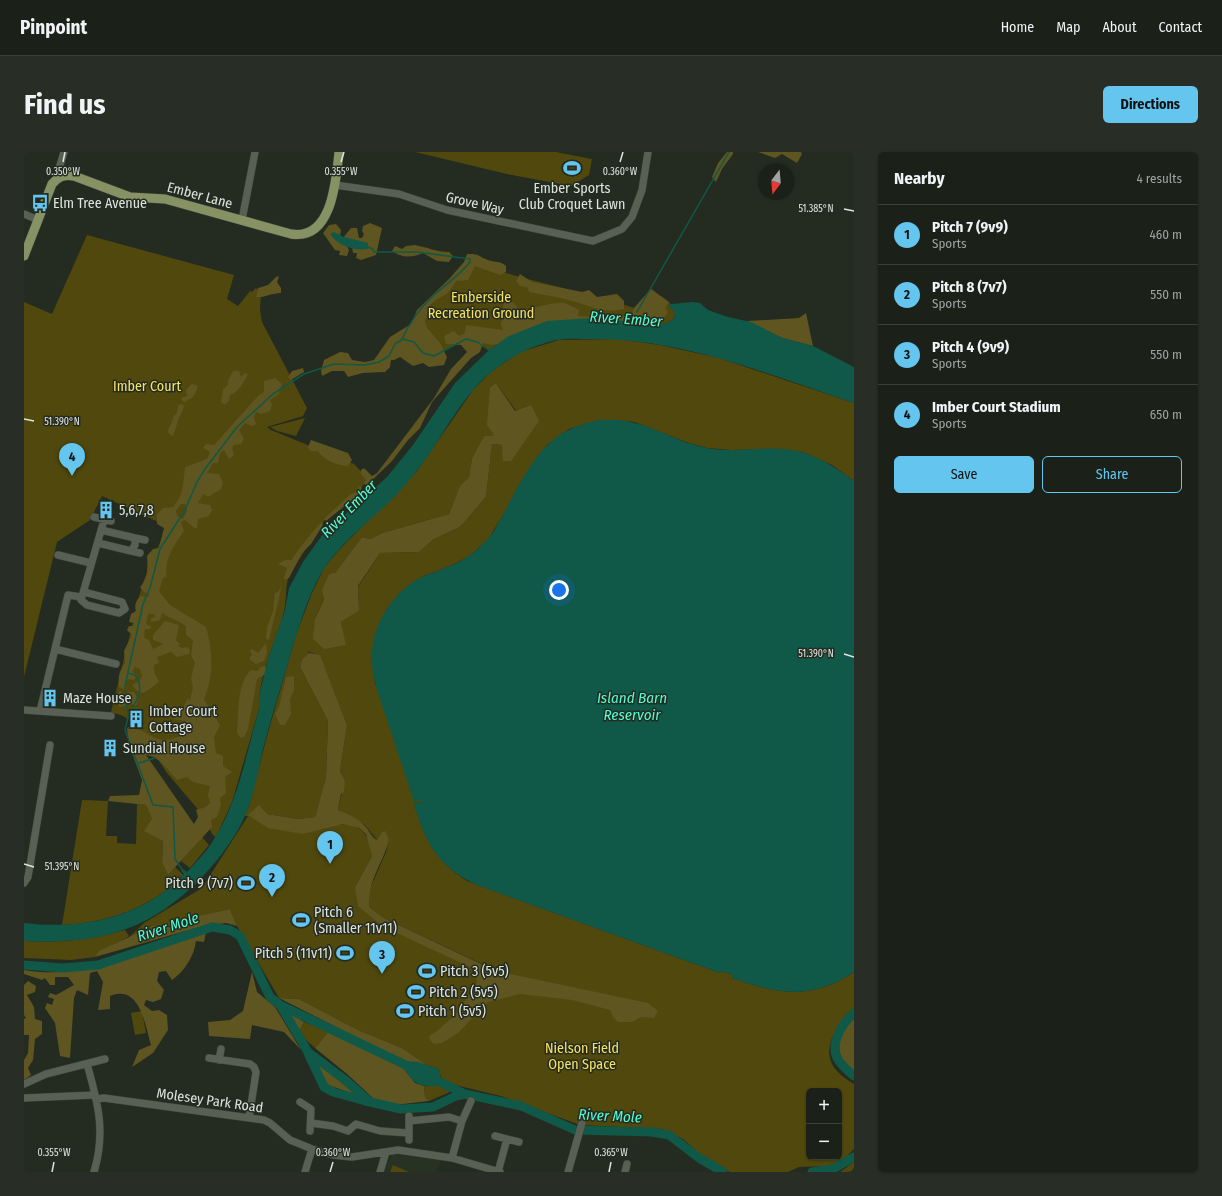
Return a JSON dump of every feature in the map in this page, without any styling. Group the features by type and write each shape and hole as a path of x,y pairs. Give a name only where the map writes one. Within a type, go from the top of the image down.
{"main road":[{"name":"Ember Lane","path":"60,177 74,176 130,197 165,198 291,234 307,234 315,230 322,222 329,205 335,185 339,152"},
{"path":"24,256 51,187 60,177"}],"street":[{"path":"60,177 58,172 64,152"},
{"path":"242,220 255,152"},
{"name":"Grove Way","path":"335,185 391,192 447,210 593,241 622,229 632,217 642,190 648,152"},
{"path":"24,214 38,220"},
{"path":"40,711 68,595 83,595 122,602 125,609 120,613 86,605 81,600 83,595 91,563 107,520 94,517"},
{"path":"102,530 145,540"},
{"path":"131,551 135,545 135,538"},
{"path":"98,543 140,553"},
{"path":"58,555 91,563"},
{"path":"55,649 116,664"},
{"path":"24,710 111,716"},
{"path":"24,883 28,877 50,745"},
{"path":"219,1060 221,1049"},
{"path":"209,1058 250,1064 254,1067 256,1072 250,1118"},
{"path":"24,1084 46,1074 105,1059"},
{"path":"87,1064 96,1097 101,1134 94,1172"},
{"name":"Molesey Park Road","path":"24,1098 96,1097 264,1120 270,1123 290,1140 312,1149 352,1157 398,1150 452,1158 498,1172"},
{"path":"452,1158 462,1121 471,1101"},
{"path":"300,1102 311,1109 310,1131"},
{"path":"311,1123 333,1126 348,1131 356,1124 380,1131 409,1136 410,1118 449,1118 462,1121"},
{"path":"568,1172 581,1124"},
{"path":"495,1136 519,1142"},
{"path":"498,1172 507,1139"},
{"path":"305,1172 312,1149"},
{"path":"380,1172 386,1152"},
{"path":"625,1172 628,1164"}],"shaded area":[{"path":"727,152 733,152 733,154 722,169 716,182 712,177 718,163"},
{"path":"758,152 801,152 802,154 797,163 782,154 775,158"},
{"path":"370,223 382,228 376,255 361,260 356,258 357,253 353,253 351,240 345,243 349,250 347,256 339,255 340,251 335,250 323,233 329,225 336,224 341,230 340,236 343,238 351,228 357,228 359,238 362,238 364,234 362,231 363,226"},
{"path":"415,245 449,252 453,256 449,262 437,261 423,253 415,256 407,256 400,255 392,251 395,246 402,249 406,246"},
{"path":"467,254 477,255 491,261 502,263 506,266 506,272 500,275 475,266 468,280 457,280 448,293 436,300 430,306 425,322 427,328 440,343 447,357 444,365 429,367 423,363 413,366 400,357 391,360 390,367 385,372 363,373 348,377 344,371 332,371 322,376 321,371 324,360 340,352 348,353 352,360 365,362 374,360 390,337 411,324 417,310 449,279 464,262"},
{"path":"520,274 532,282 582,292 589,290 597,297 617,294 624,301 624,309 611,311 605,310 564,299 529,292 527,287 520,286 516,281"},
{"path":"277,276 279,277 277,282 281,288 281,293 256,297 258,288 268,285"},
{"path":"651,289 669,302 665,308 668,312 663,319 637,319 630,317 634,308"},
{"path":"504,299 514,303 519,311 549,304 565,303 579,310 578,316 614,318 626,316 626,323 492,345 483,343 480,352 471,358 432,402 420,428 408,440 392,461 366,486 364,483 366,480 361,474 361,470 364,468 372,476 377,473 434,398 451,369 467,352 461,345 446,344 444,336 454,331 459,336 465,333 466,325 503,330 501,325"},
{"path":"806,313 813,346 782,338 747,321 799,318"},
{"path":"303,368 304,372 291,380 288,377 292,371"},
{"path":"233,371 239,371 241,377 245,373 248,374 238,390 230,395 229,401 225,405 221,402 223,389 228,385 228,381"},
{"path":"275,378 282,384 278,395 270,400 272,405 270,411 261,414 256,412 254,417 256,424 252,426 245,423 239,430 244,439 241,444 234,445 232,448 234,455 229,459 224,450 220,453 218,463 213,463 207,473 219,474 223,483 221,489 208,497 203,494 198,503 210,505 212,510 209,516 198,519 197,528 194,528 185,520 181,522 184,531 168,558 166,571 167,577 163,578 159,591 170,605 206,627 211,654 211,672 210,681 204,699 220,725 214,737 216,753 223,756 223,766 232,772 225,777 226,793 220,798 221,805 217,817 211,820 212,827 168,875 162,863 163,841 144,831 152,819 146,805 108,801 110,796 139,795 142,780 129,745 128,727 136,728 158,739 172,739 182,735 186,721 173,719 174,714 183,708 188,698 190,701 193,687 191,679 195,662 191,656 193,640 186,635 186,626 183,624 162,613 160,620 152,622 150,619 155,617 154,614 148,614 146,624 151,626 150,629 145,629 144,638 149,640 153,649 163,644 153,640 153,635 165,621 179,625 176,640 180,644 178,646 182,648 188,647 190,650 189,654 177,657 171,652 157,657 159,663 154,665 154,669 159,682 144,693 138,692 132,685 139,681 142,676 140,669 135,667 132,672 137,675 134,680 129,679 125,682 127,688 126,690 119,687 119,674 125,663 124,651 132,635 127,630 129,626 133,626 134,623 129,622 131,614 136,611 135,605 137,600 140,596 148,597 149,594 144,592 140,587 145,581 146,577 147,556 153,549 159,548 164,528 157,524 157,514 163,508 173,507 181,493 185,467 207,459 210,452 203,448 206,444 214,445 258,396 264,392 264,381","holes":["181,504 185,504 187,510 183,519 177,516 176,511","146,755 160,761 177,780 187,777 193,782 210,786 208,795 210,803 206,807 196,810 198,817 194,824"]},
{"path":"496,383 515,411 531,405 539,421 511,461 503,461 502,445 492,444 486,497 460,527 434,539 419,552 380,553 358,586 359,611 341,622 346,645 324,649 313,639 315,619 324,599 322,590 329,574 335,573 362,537 370,539 382,533 449,514 460,486 469,477 472,458 484,436 494,435 487,425 490,387"},
{"path":"192,384 198,386 196,392 192,398 184,402 181,400 183,397 187,396 187,389"},
{"path":"183,404 184,407 173,436 168,433 169,429 173,417 177,413 178,405"},
{"path":"311,440 348,453 352,460 348,466 332,462 318,451 310,451 308,447"},
{"path":"360,486 362,488 357,496 326,521 324,519 351,494 354,493"},
{"path":"322,522 323,525 311,544 302,553 289,578 285,580 284,577 287,568 278,564 285,560 292,560 306,540"},
{"path":"282,585 269,640 266,639 267,627 273,611 275,593 278,592"},
{"path":"266,643 267,653 264,661 256,664 249,659 252,655 250,650 252,649 258,653"},
{"path":"309,653 320,655 347,725 340,771 345,780 344,792 341,794 338,810 349,814 358,820 377,840 381,833 385,831 389,840 373,880 369,897 369,907 384,918 496,971 648,1003 658,1011 654,1018 641,1017 632,1022 618,1022 613,1017 610,1010 572,1000 520,994 488,1002 458,1033 442,1043 434,1044 430,1040 429,1036 456,1014 477,983 474,969 382,926 358,906 355,887 372,856 366,834 359,828 343,824 303,834 268,828 248,815 259,805 267,814 298,819 315,817 326,777 328,721 300,667 302,659"},
{"path":"265,666 267,670 266,674 257,679 248,729 244,737 241,738 237,733 239,700 243,683 251,670 258,671 260,667"},
{"path":"294,676 294,690 290,699 291,714 285,725 280,725 275,714 279,707 286,677"},
{"path":"120,691 124,695 129,692 134,692 138,699 136,706 129,702 124,706 119,707 117,696"},
{"path":"230,909 237,926 226,923 203,926 95,957 99,951 153,926 181,928 199,916"},
{"path":"206,932 204,942 196,941 188,963 177,976 172,980 166,971 159,972 157,981 164,990 161,999 153,1002 146,1000 144,1005 152,1011 159,1010 167,1015 168,1030 153,1053 132,1067 139,1050 151,1045 140,1008 135,1001 128,996 120,994 110,996 110,1009 98,1010 103,982 97,971 90,973 88,995 77,990 74,998 70,1058 60,1056 55,1023 45,1008 47,1003 52,1005 54,999 48,997 50,993 56,995 74,985 68,977 55,977 55,985 50,985 45,978 42,980 24,974 24,970 48,972 94,968 140,955"},
{"path":"252,972 257,992 275,1007 301,1050 284,1032 252,1025 250,1039 209,1036 208,1022 230,1020 243,1011"},
{"path":"28,981 36,986 35,992 27,995 34,1007 35,1019 42,1021 42,1034 35,1039 33,1060 28,1068 31,1075 24,1080 24,1060 28,1053 29,1035 24,1035 24,1019 26,1018 24,1015 24,985"},
{"path":"279,998 299,999 358,1030 402,1048 427,1065 403,1061"},
{"path":"288,1012 304,1022 298,1033"},
{"path":"854,1019 854,1073 847,1067 843,1060 839,1046 843,1032 847,1025"},
{"path":"329,1031 401,1065 415,1083 424,1086 425,1097 429,1101 394,1105 374,1099 347,1074 315,1048"},
{"path":"314,1060 360,1096 328,1085"},
{"path":"392,1154 441,1160 436,1172 384,1172"}],"green space":[{"path":"415,152 556,152 592,159 589,175 571,186 507,174"},
{"name":"Imber Court","path":"87,235 234,275 227,299 238,306 250,291 252,292 256,288 261,293 260,310 262,322 307,408 303,416 267,427 354,464 369,480 324,521 289,575 281,623 261,684 259,709 232,802 216,837 213,835 196,807 167,773 133,722 123,716 111,712 142,585 167,526 102,496 90,520 57,542 24,677 24,302 52,314"},
{"name":"Emberside Recreation Ground","path":"469,260 489,268 530,280 613,301 634,308 651,289 671,304 669,307 675,312 674,319 662,325 592,318 509,336 489,350 480,345 467,342 455,345 434,356 403,339"},
{"name":"Nielson Field Open Space","path":"618,339 660,345 719,358 854,403 854,481 832,465 802,452 781,449 731,450 707,448 689,443 634,422 615,420 599,420 569,429 547,445 487,541 468,557 448,567 424,576 408,586 386,610 375,637 372,657 375,683 419,799 422,799 422,802 414,803 422,828 439,857 467,881 720,973 721,971 733,975 732,978 765,988 794,992 808,991 838,981 854,972 854,1008 842,1021 832,1037 829,1054 837,1071 854,1084 854,1149 843,1160 828,1166 799,1167 788,1172 730,1172 703,1157 683,1139 663,1129 580,1125 501,1096 455,1085 441,1078 439,1069 427,1065 402,1048 358,1030 299,999 279,998 237,926 230,909 188,919 121,945 144,923 202,888 248,816 244,816 249,806 267,736 297,632 312,593 324,568 338,551 417,471 473,390 492,371 520,352 559,340","holes":["496,383 516,411 531,405 502,445 492,444 486,497 460,527 434,539 419,552 380,553 358,587 359,611 341,622 345,645 315,619 335,573 362,537 370,539 382,533 449,514 460,487 469,477 472,458 484,436 494,435 490,387","307,651 320,656 347,725 340,771 345,780 338,810 365,825 377,840 381,833 389,840 386,852 369,891 369,907 384,918 495,970 382,926 355,887 372,856 367,838 358,828 343,824 326,827 303,834 267,814 298,819 315,817 326,777 328,721 300,667 302,659 309,653"]},
{"path":"305,418 296,436 277,431 270,427"},
{"path":"82,800 108,801 106,836 117,836 117,843 136,844 137,804 146,805 163,841 162,863 168,875 175,867 183,875 171,887 143,905 127,912 95,921 62,925"},
{"path":"202,837 209,845 190,868 181,861"},
{"path":"125,930 129,936 102,951 95,957 71,960 24,958 24,941 50,942 75,940"},
{"path":"142,1011 146,1033 135,1035 131,1013"},
{"path":"304,1022 329,1031 315,1048 298,1033"},
{"path":"424,1086 441,1086 450,1092 429,1101 425,1097"},
{"path":"854,1162 854,1172 840,1172"},
{"path":"393,1165 409,1172 390,1172"}],"water":[{"path":"334,232 344,237 368,243 368,249 357,249 342,245 330,234"},
{"path":"693,302 700,303 708,310 728,317 751,322 782,338 813,346 854,367 854,403 725,360 692,351 626,340 557,340 516,355 494,370 471,392 409,480 392,500 340,549 324,569 312,592 300,625 268,729 249,806 238,830 218,859 192,887 171,904 150,918 128,928 105,935 80,940 24,941 24,923 46,925 89,922 110,918 130,911 150,901 168,889 184,874 181,871 183,869 187,872 206,850 213,841 224,821 237,790 259,709 259,696 268,659 285,610 289,588 303,562 323,534 387,477 413,445 455,383 489,350 509,336 547,321 592,318 662,325 674,319 675,312 669,307 671,304"},
{"name":"Island Barn Reservoir","path":"599,420 619,420 637,423 697,446 707,448 726,450 793,450 812,456 829,464 854,481 854,972 838,981 808,991 794,992 780,991 749,984 732,978 733,975 721,971 720,973 477,885 452,870 443,862 428,842 414,803 422,802 422,799 414,802 375,681 372,665 372,652 377,628 382,616 389,606 406,587 420,578 463,560 485,542 494,531 527,471 552,441 562,433 586,423"},
{"path":"403,1061 418,1062 439,1069 442,1084 441,1086 426,1086 417,1083 401,1065"}],"waterway":[{"name":"River Ember","path":"637,312 729,152"},
{"path":"368,247 373,249 374,252 417,252 470,259 470,262 461,272 433,296 419,311 402,339"},
{"path":"184,872 175,859 173,807 153,805 125,730 128,717 125,686 143,604 150,588 160,549 185,510 197,482 237,427 273,394 304,374 334,364 365,365 379,362 389,356 395,344 403,339 414,342 423,353 434,356 466,339 477,342 490,351"},
{"path":"128,673 135,675 140,685 138,696 128,716"},
{"path":"139,763 155,758"},
{"name":"River Mole","path":"24,965 63,968 98,965 212,927 230,930 240,936 270,997 280,1005 412,1068"},
{"name":"River Mole","path":"280,1005 308,1052 345,1080 370,1102 401,1109 433,1107 456,1096 465,1094"},
{"name":"River Mole","path":"854,1013 842,1027 835,1046 837,1058 854,1076"},
{"path":"308,1053 324,1087 333,1092 369,1102"},
{"name":"River Mole","path":"432,1078 465,1094 521,1106 575,1130 652,1132 669,1135 699,1158 723,1172"},
{"name":"River Mole","path":"812,1172 833,1169 854,1157"}],"place":[{"name":"Ember Sports Club Croquet Lawn","path":"572,168"},
{"name":"Elm Tree Avenue","path":"40,203"},
{"name":"Imber Court Stadium","path":"72,476"},
{"name":"5,6,7,8","path":"106,510"},
{"name":"Maze House","path":"50,698"},
{"name":"Imber Court Cottage","path":"136,719"},
{"name":"Sundial House","path":"110,748"},
{"name":"Pitch 7 (9v9)","path":"330,864"},
{"name":"Pitch 9 (7v7)","path":"246,883"},
{"name":"Pitch 8 (7v7)","path":"272,897"},
{"name":"Pitch 6 (Smaller 11v11)","path":"301,920"},
{"name":"Pitch 5 (11v11)","path":"345,953"},
{"name":"Pitch 3 (5v5)","path":"427,971"},
{"name":"Pitch 4 (9v9)","path":"382,974"},
{"name":"Pitch 2 (5v5)","path":"416,992"},
{"name":"Pitch 1 (5v5)","path":"405,1011"}]}
